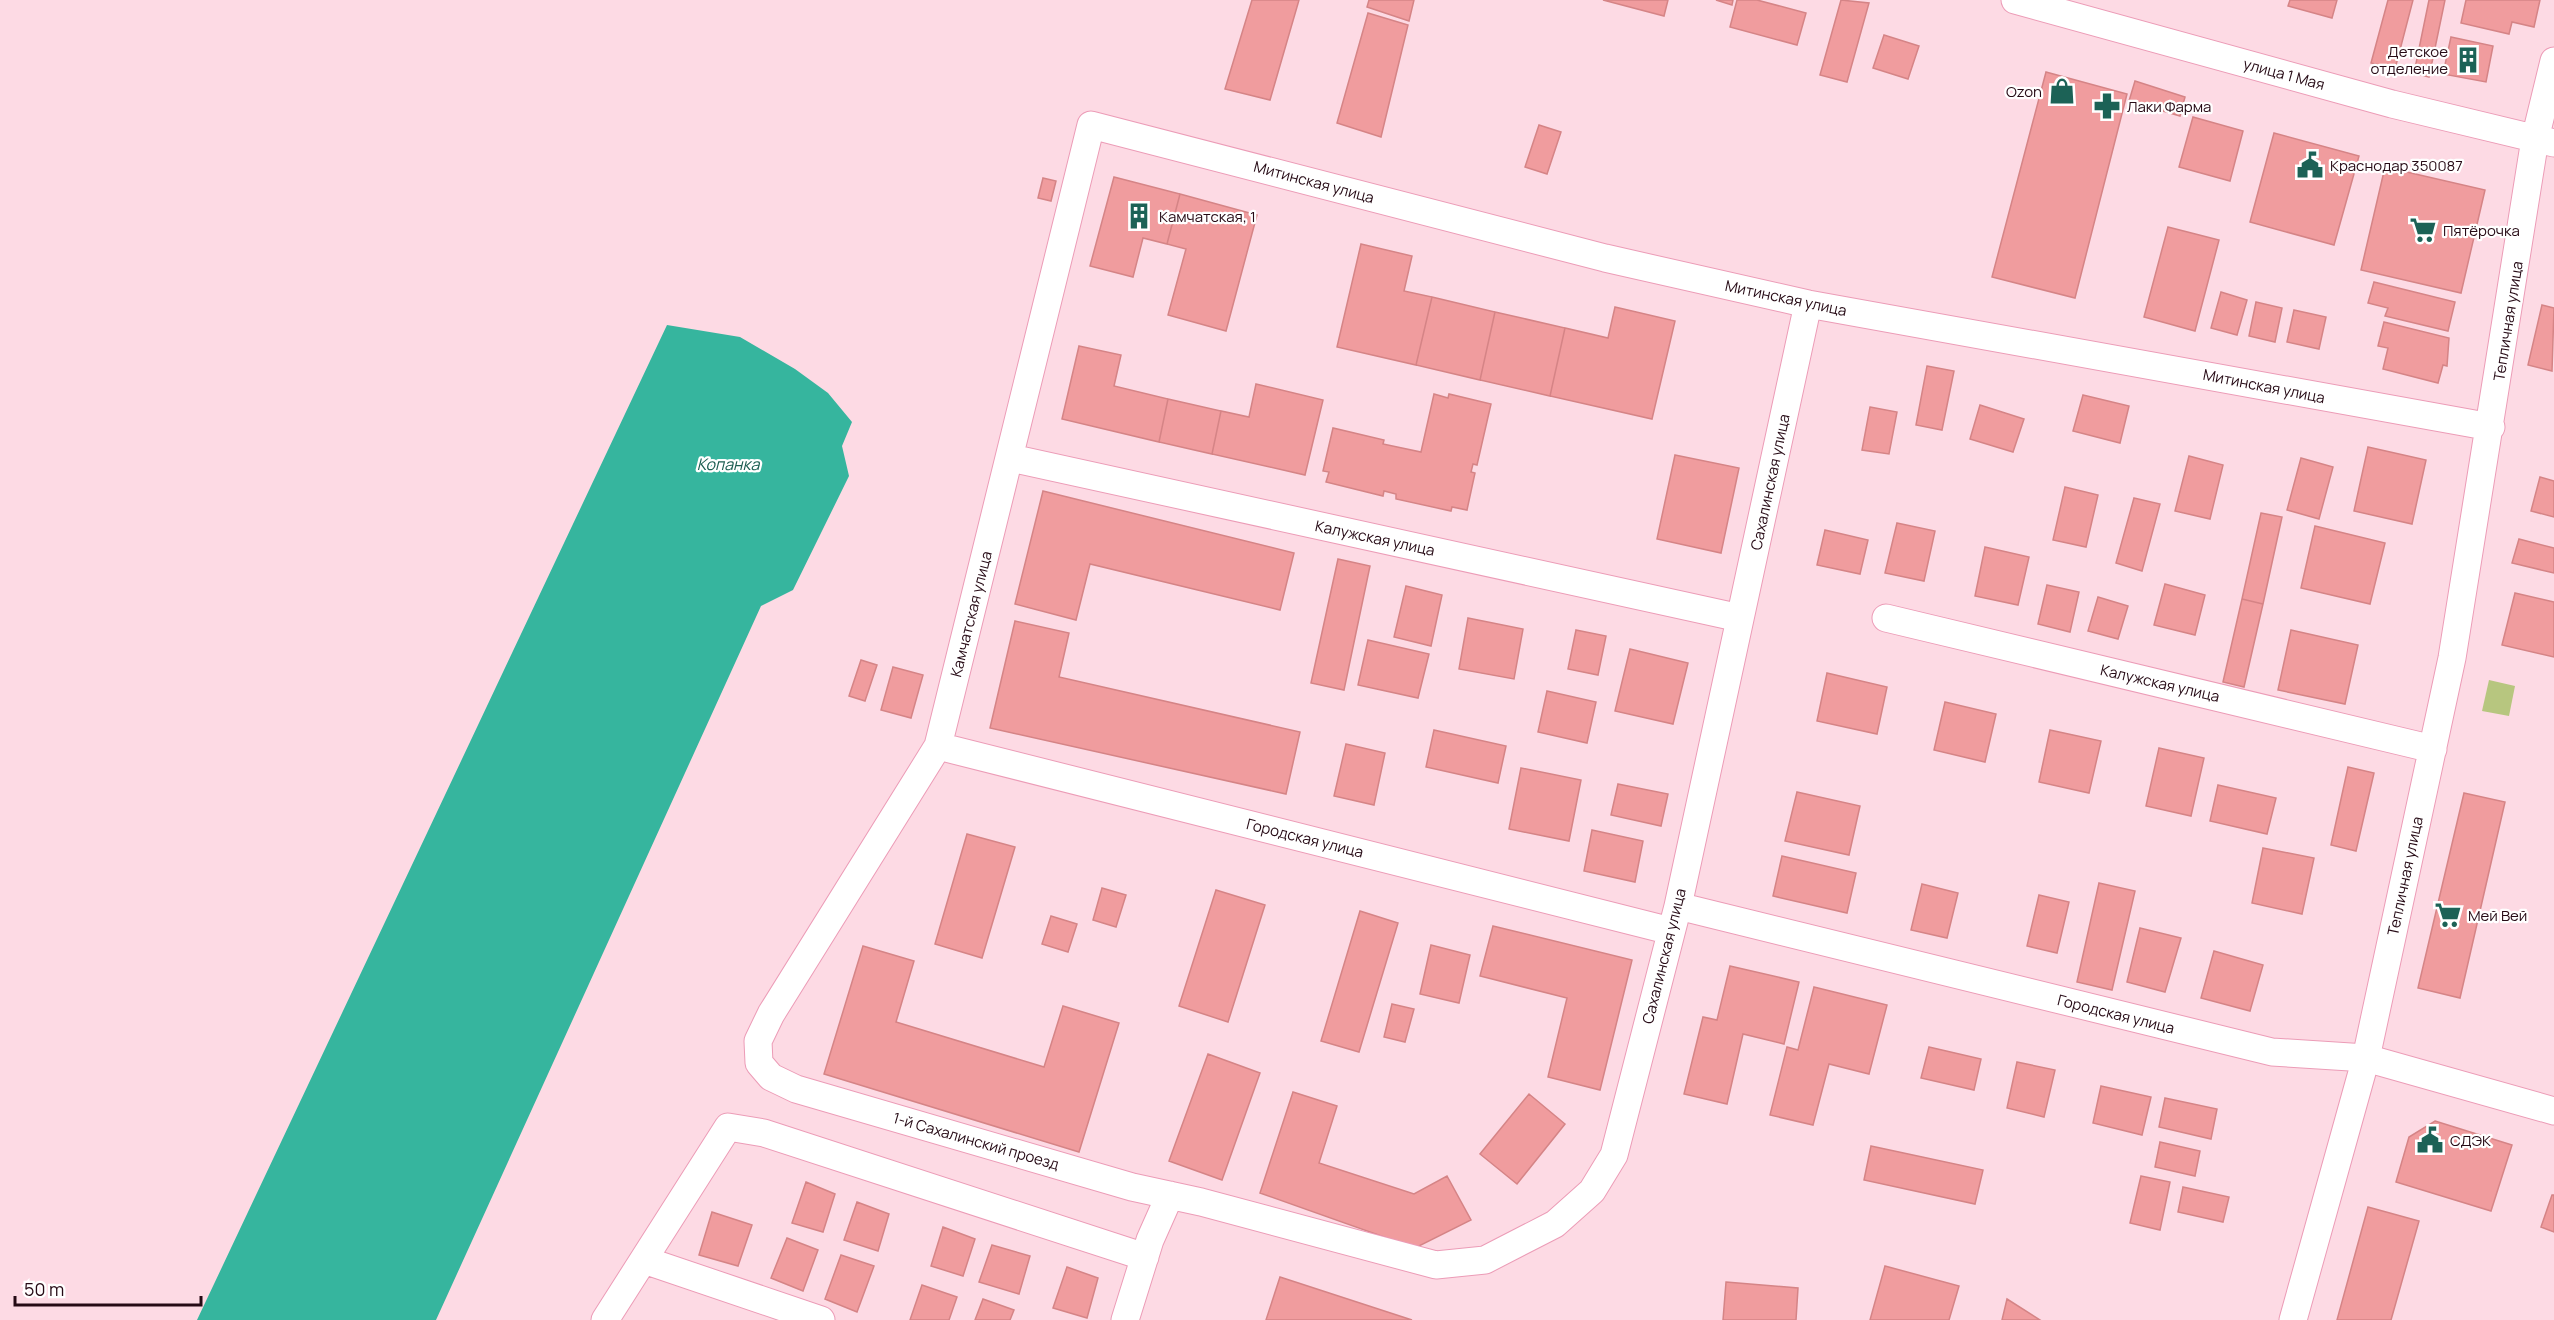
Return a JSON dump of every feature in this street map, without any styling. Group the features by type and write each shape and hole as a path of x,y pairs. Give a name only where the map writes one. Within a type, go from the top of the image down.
{"street":[{"name":"улица 1 Мая","path":"2015,0 2392,104 2545,141"},
{"name":"Тепличная улица","path":"2293,1320 2366,1058 2433,749 2469,567 2493,416 2545,141 2554,61"},
{"name":"Митинская улица","path":"1091,124 1605,258 1808,304 2493,416"},
{"name":"Камчатская улица","path":"759,1063 758,1041 771,1014 938,746 1011,458 1091,124"},
{"name":"Сахалинская улица","path":"1201,1202 1436,1265 1485,1260 1555,1224 1592,1191 1614,1155 1674,919 1808,304"},
{"name":"Калужская улица","path":"1011,458 1740,618"},
{"name":"Калужская улица","path":"1887,618 2433,749"},
{"name":"Городская улица","path":"938,746 1674,919 2272,1052 2366,1058 2554,1111"},
{"name":"1-й Сахалинский проезд","path":"759,1063 771,1077 796,1089 1104,1179 1201,1202"},
{"path":"605,1320 728,1127 764,1133 1145,1257"},
{"path":"1125,1320 1145,1257 1170,1195"},
{"path":"644,1260 821,1320"}],"shaded area":[{"path":"2489,680 2515,686 2509,716 2482,711"}],"water":[{"name":"Копанка","path":"667,325 740,337 795,369 828,393 852,422 842,446 849,476 793,590 761,606 436,1320 197,1320"}],"building":[{"path":"1252,0 1299,0 1270,100 1225,89"},
{"path":"1369,0 1414,0 1409,21 1367,7"},
{"path":"1603,0 1668,0 1664,16"},
{"path":"1716,0 1733,0 1732,5"},
{"path":"1737,0 1757,0 1806,13 1797,45 1730,27"},
{"path":"1841,0 1869,3 1847,82 1820,75"},
{"path":"2290,0 2337,0 2332,18 2288,6"},
{"path":"2388,0 2413,0 2395,69 2371,63"},
{"path":"2429,0 2445,0 2429,77 2414,73"},
{"path":"2466,0 2540,0 2534,27 2512,22 2509,34 2461,23"},
{"path":"1368,13 1408,25 1381,137 1337,123"},
{"path":"1884,35 1919,46 1908,79 1873,68"},
{"name":"Детское отделение","path":"2451,37 2493,46 2486,82 2443,74"},
{"path":"2046,72 2127,94 2075,298 1992,277"},
{"path":"2135,81 2185,97 2180,116 2129,101"},
{"path":"2193,117 2243,131 2230,181 2179,167"},
{"path":"1539,125 1561,132 1547,174 1525,167"},
{"path":"2274,133 2359,156 2334,245 2250,222"},
{"name":"Пятёрочка","path":"2385,167 2485,190 2461,293 2361,270"},
{"name":"Камчатская, 1","path":"1114,177 1180,194 1167,244 1143,238 1133,277 1090,266"},
{"path":"1043,178 1056,181 1051,201 1038,198"},
{"path":"1180,194 1257,215 1226,331 1168,315 1186,249 1167,244"},
{"path":"2168,227 2219,240 2195,331 2144,317"},
{"path":"1361,244 1412,256 1404,291 1432,297 1416,365 1337,347"},
{"path":"2374,282 2455,302 2448,331 2385,316 2388,308 2368,303"},
{"path":"2221,292 2247,300 2237,335 2211,328"},
{"path":"1432,297 1495,312 1480,380 1416,365"},
{"path":"2256,302 2282,308 2275,342 2249,336"},
{"path":"2542,305 2554,308 2552,371 2528,365"},
{"path":"1615,307 1675,321 1652,419 1550,396 1565,328 1608,338"},
{"path":"2294,310 2326,317 2319,349 2287,342"},
{"path":"1495,312 1565,328 1550,396 1480,380"},
{"path":"2384,322 2449,338 2447,366 2443,365 2438,383 2383,369 2388,348 2378,346"},
{"path":"1079,346 1121,355 1114,386 1168,399 1159,442 1062,419"},
{"path":"1927,366 1954,371 1942,430 1916,425"},
{"path":"1256,384 1323,400 1305,475 1212,454 1221,411 1249,417"},
{"path":"1434,394 1448,398 1449,394 1491,404 1477,465 1473,464 1471,472 1475,473 1467,510 1452,507 1451,511 1396,499 1396,494 1384,491 1383,496 1326,482 1329,472 1323,471 1333,428 1384,440 1383,444 1421,452"},
{"path":"2083,395 2129,406 2120,443 2073,431"},
{"path":"1168,399 1221,411 1212,454 1159,442"},
{"path":"1980,405 2024,419 2013,452 1970,439"},
{"path":"1870,407 1897,412 1889,454 1862,450"},
{"path":"2368,447 2426,460 2412,524 2354,511"},
{"path":"1675,455 1739,468 1721,553 1657,539"},
{"path":"2189,456 2223,465 2210,519 2175,511"},
{"path":"2301,458 2333,467 2319,519 2287,510"},
{"path":"2540,477 2554,481 2554,517 2531,511"},
{"path":"2065,487 2098,495 2086,547 2053,540"},
{"path":"1043,491 1294,553 1280,610 1090,564 1076,620 1015,604"},
{"path":"2134,498 2160,504 2142,571 2116,563"},
{"path":"2261,513 2282,517 2263,604 2242,599"},
{"path":"1897,523 1935,531 1924,581 1885,573"},
{"path":"2315,526 2385,543 2370,604 2301,588"},
{"path":"1825,530 1868,540 1860,574 1817,565"},
{"path":"2519,539 2554,548 2554,573 2512,563"},
{"path":"1985,547 2029,557 2018,605 1975,596"},
{"path":"1338,559 1370,566 1344,690 1311,683"},
{"path":"2165,584 2205,595 2195,635 2154,625"},
{"path":"2047,585 2079,592 2070,632 2038,624"},
{"path":"1406,586 1442,595 1431,646 1394,637"},
{"path":"2515,593 2554,602 2554,657 2502,645"},
{"path":"2098,597 2128,606 2118,639 2088,631"},
{"path":"2242,599 2263,604 2244,687 2223,682"},
{"path":"1468,618 1523,629 1514,679 1459,669"},
{"path":"1015,621 1069,633 1059,677 1300,732 1286,794 990,728"},
{"path":"1576,630 1606,636 1598,675 1568,669"},
{"path":"2291,630 2358,645 2345,704 2278,690"},
{"path":"1368,640 1429,654 1418,698 1358,685"},
{"path":"1630,649 1688,663 1673,724 1615,711"},
{"path":"861,660 877,665 865,701 849,696"},
{"path":"893,667 923,675 911,718 881,710"},
{"path":"1827,673 1887,687 1877,734 1817,721"},
{"path":"1547,691 1596,702 1587,743 1538,732"},
{"path":"1945,702 1996,714 1985,762 1934,750"},
{"path":"1434,730 1506,746 1498,783 1426,767"},
{"path":"2050,730 2101,741 2089,793 2039,782"},
{"path":"1346,744 1385,753 1374,805 1334,796"},
{"path":"2159,748 2204,758 2191,816 2146,806"},
{"path":"2348,767 2374,773 2356,851 2331,845"},
{"path":"1521,768 1581,780 1569,841 1509,829"},
{"path":"1618,784 1668,794 1661,826 1611,815"},
{"path":"2218,785 2276,798 2267,834 2210,821"},
{"path":"1797,792 1860,806 1849,855 1785,841"},
{"path":"2464,793 2505,802 2460,998 2418,988"},
{"path":"1592,830 1643,841 1635,882 1584,871"},
{"path":"967,834 1015,847 982,958 935,944"},
{"path":"2263,848 2314,858 2302,914 2252,903"},
{"path":"1782,856 1856,873 1847,913 1773,896"},
{"path":"2099,883 2135,891 2112,990 2077,982"},
{"path":"1922,884 1958,893 1947,938 1911,930"},
{"path":"1102,888 1126,895 1116,927 1093,920"},
{"path":"1216,890 1265,905 1228,1022 1179,1006"},
{"path":"2039,895 2069,902 2057,953 2027,946"},
{"path":"1360,911 1398,923 1359,1052 1321,1041"},
{"path":"1051,916 1077,924 1068,952 1042,944"},
{"path":"1493,926 1632,960 1600,1090 1548,1077 1567,998 1480,976"},
{"path":"2140,928 2181,938 2165,992 2127,982"},
{"path":"1431,945 1470,955 1459,1003 1420,994"},
{"path":"863,946 914,961 896,1022 1044,1067 1063,1006 1119,1023 1079,1152 824,1074"},
{"path":"2214,951 2263,965 2250,1011 2201,998"},
{"path":"1730,966 1799,982 1784,1044 1743,1034 1727,1104 1684,1094 1703,1017 1717,1020"},
{"path":"1814,987 1887,1005 1869,1074 1829,1064 1813,1125 1770,1115 1787,1047 1798,1050"},
{"path":"1392,1004 1414,1009 1405,1042 1384,1037"},
{"path":"1929,1047 1981,1059 1974,1090 1921,1078"},
{"path":"1208,1054 1260,1073 1222,1180 1169,1161"},
{"path":"2017,1062 2055,1070 2044,1117 2007,1108"},
{"path":"2101,1086 2151,1097 2142,1135 2093,1123"},
{"path":"1293,1092 1337,1106 1319,1163 1414,1194 1447,1176 1471,1220 1415,1248 1260,1193"},
{"path":"1529,1094 1565,1124 1517,1184 1480,1154"},
{"path":"2165,1098 2217,1109 2211,1139 2159,1127"},
{"path":"2435,1121 2512,1145 2491,1211 2396,1182 2409,1137"},
{"path":"2160,1142 2200,1151 2195,1176 2155,1167"},
{"path":"1871,1146 1983,1170 1975,1204 1864,1180"},
{"path":"2141,1176 2170,1182 2160,1230 2130,1223"},
{"path":"806,1182 835,1194 823,1232 792,1223"},
{"path":"2183,1187 2229,1197 2223,1222 2178,1212"},
{"path":"2552,1195 2554,1195 2554,1232 2541,1227"},
{"path":"857,1202 889,1214 878,1251 844,1240"},
{"path":"2368,1207 2419,1221 2391,1320 2337,1320"},
{"path":"712,1212 752,1225 738,1266 699,1255"},
{"path":"943,1227 975,1239 963,1276 931,1266"},
{"path":"787,1238 818,1250 803,1291 771,1278"},
{"path":"992,1245 1030,1256 1019,1294 979,1282"},
{"path":"841,1255 874,1266 857,1312 825,1299"},
{"path":"1885,1266 1959,1286 1949,1320 1870,1320"},
{"path":"1067,1267 1098,1278 1087,1318 1053,1308"},
{"path":"1280,1277 1412,1320 1266,1320"},
{"path":"1726,1282 1798,1288 1796,1320 1723,1320"},
{"path":"922,1285 957,1297 949,1320 910,1320"},
{"path":"983,1299 1014,1310 1010,1320 975,1320"},
{"path":"2007,1299 2040,1320 2002,1320"}],"place":[{"name":"Детское отделение","path":"2468,60"},
{"name":"Ozon","path":"2062,91"},
{"name":"Лаки Фарма","path":"2107,106"},
{"name":"Краснодар 350087","path":"2310,165"},
{"name":"Камчатская, 1","path":"1139,216"},
{"name":"Пятёрочка","path":"2423,230"},
{"name":"Мей Вей","path":"2448,915"},
{"name":"СДЭК","path":"2430,1140"}]}
